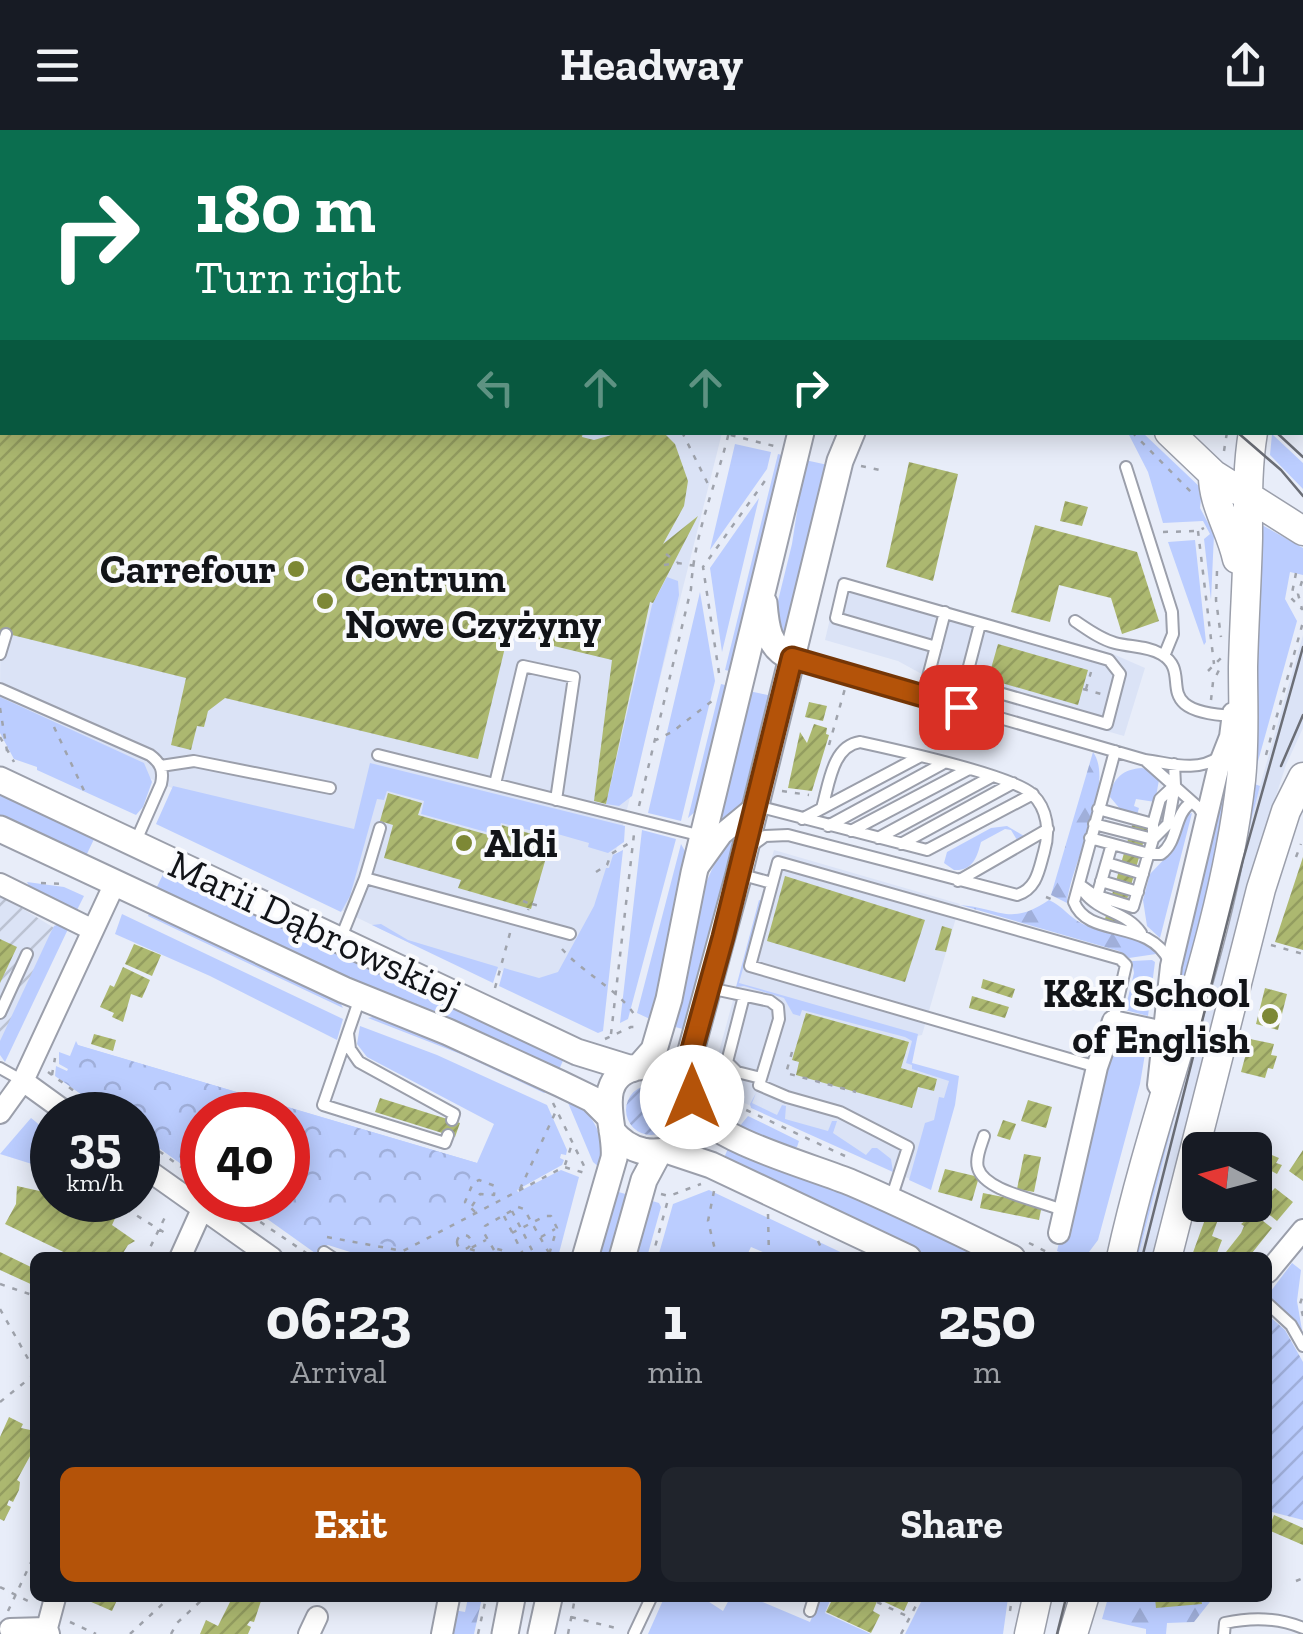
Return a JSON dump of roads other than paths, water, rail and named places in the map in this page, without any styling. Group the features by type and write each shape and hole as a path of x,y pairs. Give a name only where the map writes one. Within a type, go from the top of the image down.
{"main road":[{"path":"1171,435 1212,475 1303,531"},
{"path":"1122,1252 1154,1124 1180,1047 1231,840 1244,748 1243,673 1253,435"},
{"path":"1212,475 1246,589"},
{"path":"1169,1252 1261,889 1286,811 1303,777"},
{"path":"1029,1634 1036,1602"},
{"path":"1073,1634 1083,1602"}],"street":[{"path":"587,1252 614,1158 609,1122 612,1088 650,1058 660,1031 694,873 801,435"},
{"path":"624,1252 644,1180 662,1151 680,1142 688,1132 688,1064 792,658 852,464 852,435"},
{"path":"764,588 770,638 782,653 792,658"},
{"path":"1154,1124 1171,966 1243,673"},
{"name":"Marii Dąbrowskiej","path":"7,770 134,843 577,1052 636,1068"},
{"path":"694,873 722,834 756,806"},
{"name":"Marii Dąbrowskiej","path":"0,829 360,997 574,1090 596,1102 609,1122"},
{"path":"0,1114 23,1081 134,843"},
{"path":"0,884 93,930"},
{"path":"1058,1233 1097,1067 1113,1021 1164,1032"},
{"path":"636,1068 667,1068 682,1078 708,1122 999,1252"},
{"path":"23,1081 38,1092"},
{"path":"609,1122 632,1148 662,1151 711,1165 874,1250"},
{"path":"1112,1252 1132,1208"},
{"path":"182,1251 196,1222"},
{"path":"222,1222 264,1252"},
{"path":"1272,1267 1303,1230"},
{"path":"10,1629 48,1631 54,1602"},
{"path":"442,1634 448,1602"},
{"path":"505,1634 511,1602"},
{"path":"542,1634 548,1602"}],"lane":[{"path":"843,435 852,464"},
{"path":"1126,466 1172,612 1174,634 1164,656"},
{"path":"936,647 836,618 844,584 1109,660 1120,671 1107,724 979,688 968,674 980,624"},
{"path":"923,696 945,612"},
{"path":"1074,621 1105,639 1164,656 1171,666 1178,697 1186,706 1233,716"},
{"path":"0,654 6,634"},
{"path":"792,658 1145,760 1206,764 1224,752"},
{"path":"495,784 524,666 574,677 556,800"},
{"path":"0,688 150,755 161,766 161,784 134,843"},
{"path":"772,883 741,864 760,839 784,834 1004,894 1023,894 1035,881 1048,829 1044,811 1032,794 1014,783 864,743 847,745 837,760 822,808"},
{"path":"1115,751 1074,902 1082,916 1142,934"},
{"path":"378,756 703,836"},
{"path":"802,819 919,757"},
{"path":"161,766 194,760 330,788"},
{"path":"1145,760 1204,815 1206,828"},
{"path":"828,826 943,763"},
{"path":"1153,839 1168,824 1175,786 1174,764"},
{"path":"851,832 968,770"},
{"path":"877,838 992,776"},
{"path":"901,844 1014,783"},
{"path":"1080,881 1097,896 1134,906 1163,794 1175,786"},
{"path":"756,806 927,850 1032,794"},
{"path":"1090,838 1161,854 1168,848 1182,811 1192,802"},
{"path":"1098,809 1153,824"},
{"path":"1094,824 1153,839"},
{"path":"340,940 366,878 380,828"},
{"path":"958,881 1048,829"},
{"path":"1097,896 1112,844"},
{"path":"1097,1067 750,966 778,862 1120,958 1126,970 1113,1021"},
{"path":"1106,863 1143,874"},
{"path":"366,878 570,934"},
{"path":"1080,881 1096,906 1128,918 1163,949 1171,966"},
{"path":"1101,881 1138,892"},
{"path":"0,1013 28,954"},
{"path":"709,988 770,1001 780,1012 759,1085 787,1098 840,1112 908,1147 890,1200"},
{"path":"744,996 727,1062 738,1072 761,1078"},
{"path":"360,997 324,1105 445,1143 448,1135"},
{"path":"348,1032 350,1049 359,1062 454,1114 452,1120"},
{"path":"0,1068 23,1081"},
{"path":"984,1136 977,1160 983,1179 998,1190 1036,1198 1064,1211"},
{"path":"1272,1308 1290,1325 1303,1346"},
{"path":"634,1634 648,1602"},
{"path":"810,1611 813,1602"},
{"path":"1224,1634 1225,1622 1252,1617 1290,1622 1303,1628"}],"tram line":[{"path":"1240,435 1281,470 1303,496"},
{"path":"1279,435 1303,457"},
{"path":"1144,1252 1243,860 1303,647"},
{"path":"1281,766 1303,715"},
{"path":"1057,1634 1065,1602"}],"place":[{"name":"Carrefour","path":"296,569"},
{"name":"Centrum Nowe Czyżyny","path":"325,601"},
{"name":"Aldi","path":"464,843"},
{"name":"K&K School of English","path":"1270,1016"}]}
